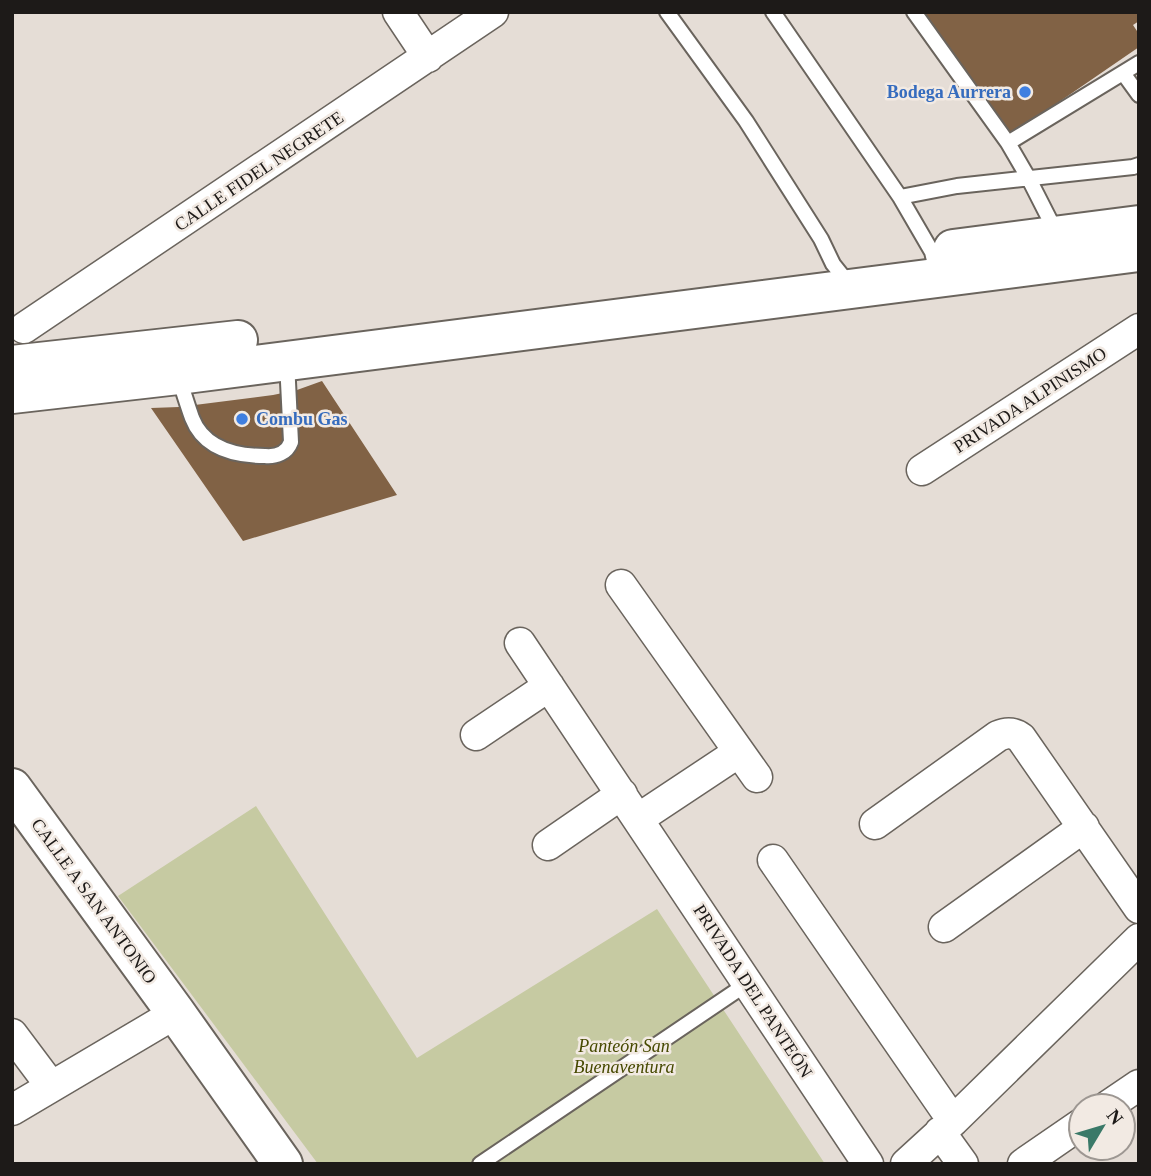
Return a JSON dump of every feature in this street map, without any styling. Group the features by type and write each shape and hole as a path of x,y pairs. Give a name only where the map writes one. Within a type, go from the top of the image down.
{"main road":[{"path":"1060,249 1139,225"},
{"path":"37,371 178,375 935,264 1060,249 1139,252"},
{"path":"12,394 37,371 292,333 843,276"},
{"name":"CALLE A SAN ANTONIO","path":"12,788 283,1164"}],"street":[{"path":"398,12 428,57"},
{"name":"CALLE FIDEL NEGRETE","path":"18,321 428,57 493,12"},
{"path":"18,321 37,371"},
{"name":"PRIVADA ALPINISMO","path":"922,470 1139,329"},
{"path":"621,585 757,777"},
{"name":"PRIVADA DEL PANTEÓN","path":"520,643 868,1164"},
{"path":"476,734 549,686"},
{"path":"875,824 998,736 1011,732 1021,738 1139,908"},
{"path":"548,845 739,752"},
{"path":"944,927 1084,827"},
{"path":"772,860 946,1127 963,1164"},
{"path":"906,1164 1139,939"},
{"path":"12,1110 176,1013"},
{"path":"12,1034 51,1086"},
{"path":"1023,1164 1067,1134"}],"lane":[{"path":"667,12 746,121 843,276"},
{"path":"773,12 900,197 935,264"},
{"path":"914,12 1008,144 1029,179 1060,249"},
{"path":"1008,144 1139,63"},
{"path":"1123,73 1139,95"},
{"path":"900,197 957,186 1133,167 1139,164"},
{"path":"178,375 193,421 203,436 229,453 273,457 284,452 291,442 287,360"},
{"path":"480,1164 748,983"}],"green space":[{"name":"Panteón San Buenaventura","path":"256,806 417,1058 657,909 825,1164 318,1164 118,896"}],"building":[{"name":"Bodega Aurrera","path":"922,12 1139,12 1139,21 1133,25 1139,34 1139,47 1008,137"},
{"path":"322,381 397,495 243,541 151,408 273,395"}],"place":[{"name":"Bodega Aurrera","path":"1025,92"},
{"name":"Combu Gas","path":"242,419"}]}
